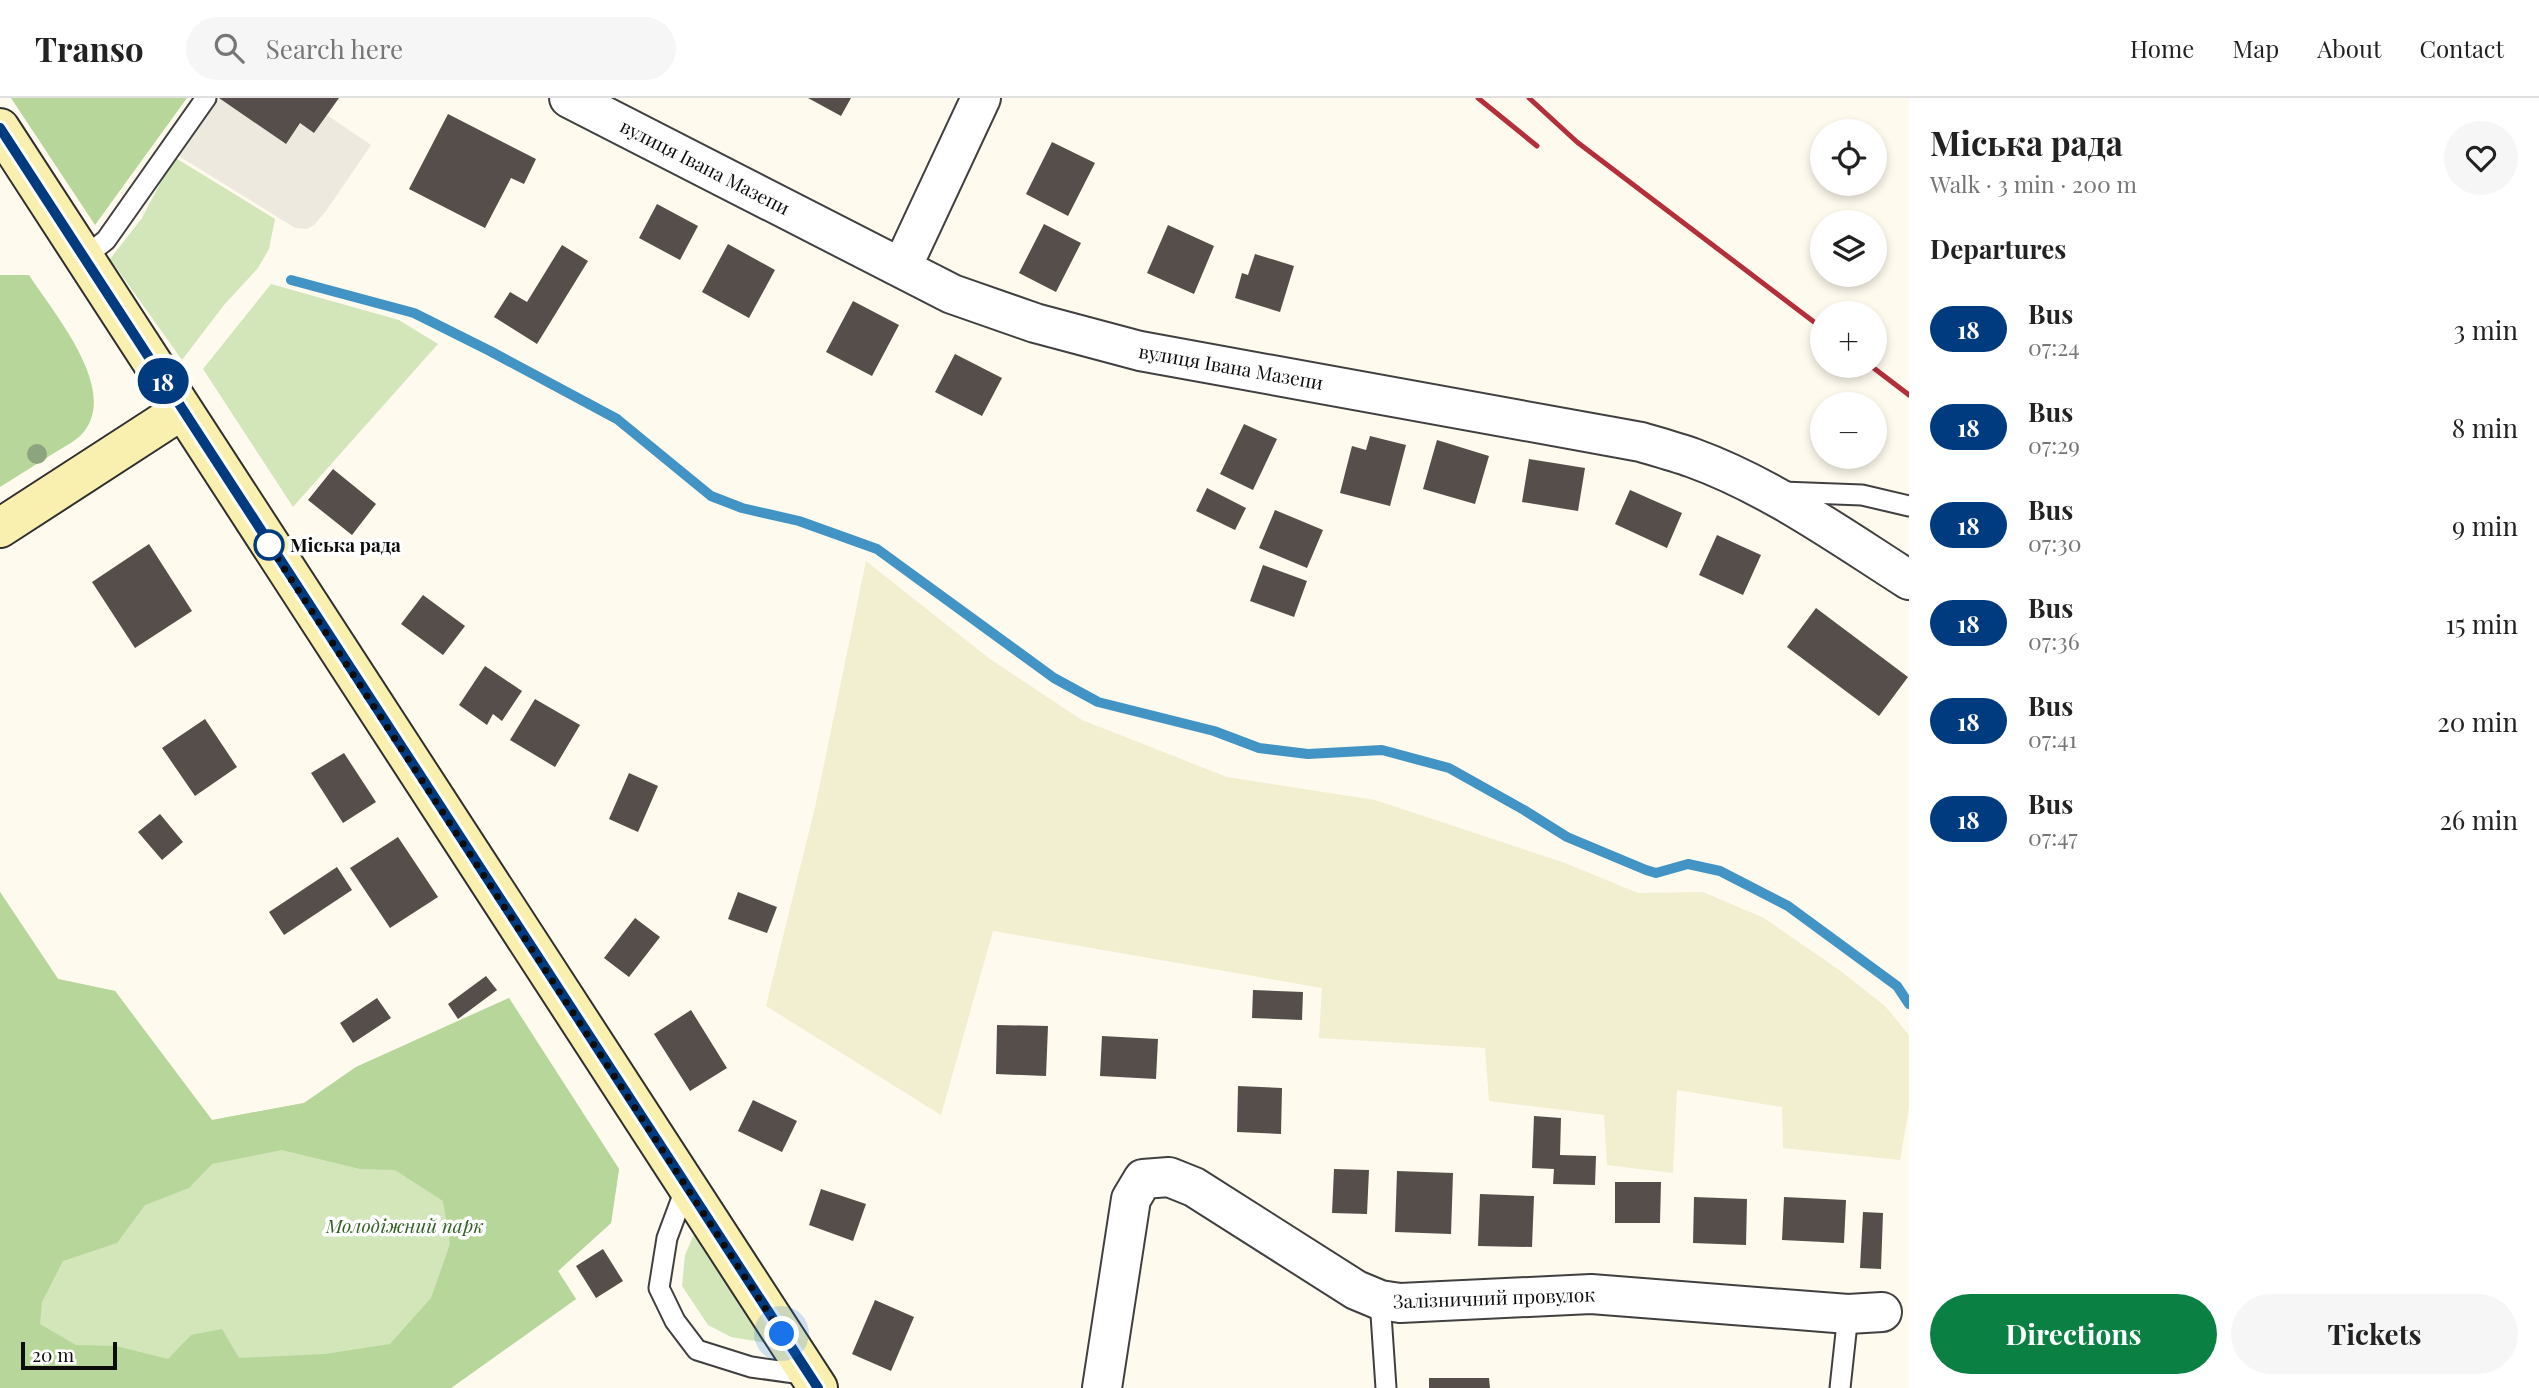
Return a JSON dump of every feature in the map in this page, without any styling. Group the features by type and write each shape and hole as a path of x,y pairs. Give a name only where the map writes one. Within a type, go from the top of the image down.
{"street":[{"name":"вулиця Івана Мазепи","path":"569,98 953,294 1035,323 1140,351 1641,442 1694,459 1764,491 1909,580"},
{"path":"902,267 981,98"},
{"path":"0,128 814,1382"},
{"path":"0,528 182,410"},
{"name":"Залізничний провулок","path":"1102,1388 1131,1199 1143,1179 1169,1177 1194,1187 1356,1290 1380,1300 1400,1303 1591,1294 1865,1313"}],"lane":[{"path":"85,257 106,240 206,98"},
{"path":"1764,491 1861,495 1909,506"},
{"path":"686,1187 667,1238 659,1288 675,1321 697,1350 751,1367 814,1382"},
{"path":"1380,1300 1386,1388"},
{"path":"1840,1388 1865,1313"}],"shaded area":[{"path":"206,98 221,98 285,144 300,123 314,133 327,115 371,145 314,225 307,229 295,228 169,150"},
{"path":"866,561 990,659 1082,720 1227,777 1375,800 1565,863 1638,893 1703,892 1764,918 1842,972 1885,1006 1909,1035 1909,1108 1900,1160 1783,1148 1782,1107 1677,1090 1673,1173 1607,1165 1604,1115 1489,1101 1485,1048 1319,1038 1322,988 993,931 941,1115 766,1006 816,803"}],"green space":[{"path":"11,98 187,98 95,225"},
{"path":"174,157 275,219 269,249 258,268 224,305 182,360 110,259 142,218"},
{"path":"0,275 29,275 80,354 94,397 92,417 81,435 0,487"},
{"path":"271,284 399,320 438,344 293,507 203,369"},
{"name":"Молодіжний парк","path":"0,892 58,979 115,991 212,1120 304,1103 356,1067 509,998 619,1169 611,1223 558,1271 576,1299 451,1388 0,1388"},
{"name":"Молодіжний парк","path":"0,892 58,979 115,991 212,1120 304,1103 356,1067 509,998 619,1169 611,1223 558,1271 576,1299 451,1388 0,1388","holes":["282,1150 360,1169 395,1170 443,1201 450,1244 431,1298 390,1344 325,1354 239,1358 222,1329 191,1335 168,1359 116,1346 76,1345 40,1324 42,1302 63,1261 117,1243 145,1205 189,1188 212,1164"]},
{"path":"694,1234 767,1343 731,1337 708,1325 682,1286 685,1255"}],"building":[{"path":"219,98 339,98 314,133 300,123 286,144"},
{"path":"808,98 851,98 841,116"},
{"path":"448,114 536,159 524,184 511,178 485,228 409,189"},
{"path":"1052,142 1095,163 1068,216 1026,194"},
{"path":"657,204 698,226 680,260 639,238"},
{"path":"1044,224 1081,243 1056,292 1019,273"},
{"path":"1168,225 1214,246 1194,294 1147,273"},
{"path":"728,244 775,270 749,318 702,292"},
{"path":"562,245 588,261 537,344 494,317 510,292 527,302"},
{"path":"1255,254 1294,266 1280,312 1235,298 1242,273 1248,275"},
{"path":"853,301 899,325 872,376 826,352"},
{"path":"955,354 1002,378 982,416 935,392"},
{"path":"1244,424 1277,439 1253,490 1220,474"},
{"path":"1370,436 1406,445 1390,506 1340,493 1352,446 1366,450"},
{"path":"1437,440 1489,456 1475,504 1423,489"},
{"path":"1529,459 1585,468 1578,511 1522,502"},
{"path":"333,469 376,504 352,535 308,500"},
{"path":"1207,488 1246,508 1235,530 1196,511"},
{"path":"1630,490 1682,513 1667,548 1615,524"},
{"path":"1275,510 1323,530 1307,568 1259,548"},
{"path":"1717,535 1761,555 1743,595 1699,575"},
{"path":"149,544 192,611 135,648 92,582"},
{"path":"1263,565 1307,581 1294,617 1250,601"},
{"path":"423,595 465,626 443,655 401,624"},
{"path":"1816,608 1908,677 1879,716 1787,647"},
{"path":"485,666 522,691 502,721 493,714 487,725 459,705"},
{"path":"535,699 580,725 555,767 510,740"},
{"path":"205,719 237,767 195,796 162,748"},
{"path":"344,753 376,802 343,823 311,773"},
{"path":"629,773 658,786 638,832 609,819"},
{"path":"160,814 183,842 162,860 138,832"},
{"path":"398,837 438,897 390,928 350,868"},
{"path":"337,867 352,890 284,935 269,912"},
{"path":"738,892 777,907 767,933 728,919"},
{"path":"635,918 660,937 629,977 604,958"},
{"path":"486,976 497,990 458,1019 448,1004"},
{"path":"1253,990 1303,992 1302,1020 1252,1018"},
{"path":"377,998 391,1018 353,1043 340,1023"},
{"path":"691,1010 727,1068 690,1091 654,1034"},
{"path":"997,1025 1048,1026 1046,1076 996,1074"},
{"path":"1102,1036 1158,1039 1156,1079 1100,1076"},
{"path":"1238,1086 1282,1088 1281,1134 1237,1132"},
{"path":"753,1100 797,1121 782,1152 738,1131"},
{"path":"1534,1116 1561,1118 1560,1155 1596,1156 1595,1185 1553,1184 1554,1169 1532,1168"},
{"path":"1334,1169 1369,1170 1367,1214 1332,1213"},
{"path":"1397,1171 1453,1173 1451,1234 1395,1232"},
{"path":"1615,1182 1661,1182 1660,1223 1615,1223"},
{"path":"821,1189 866,1204 853,1241 809,1225"},
{"path":"1480,1194 1534,1196 1532,1247 1478,1246"},
{"path":"1694,1197 1747,1199 1746,1245 1693,1243"},
{"path":"1784,1197 1846,1200 1844,1243 1782,1240"},
{"path":"1863,1212 1883,1213 1881,1269 1860,1268"},
{"path":"603,1249 623,1281 596,1298 576,1266"},
{"path":"875,1300 914,1317 891,1371 852,1354"},
{"path":"1429,1378 1489,1378 1490,1388 1429,1388"}],"waterway":[{"path":"291,280 414,313 617,419 711,496 742,508 799,521 877,549 1054,678 1098,702 1214,731 1259,748 1308,754 1382,750 1449,768 1567,837 1646,870 1656,873 1688,864 1720,871 1788,906 1897,986 1909,1004"}],"railway":[{"path":"1478,98 1537,146"},
{"path":"1529,98 1577,142 1810,319"},
{"path":"1887,378 1909,395"}],"bus line":[{"name":"18","path":"0,128 818,1388"}],"place":[{"name":"Міська рада","path":"269,545"}],"route":[{"path":"269,545 263,536 782,1334"}]}
